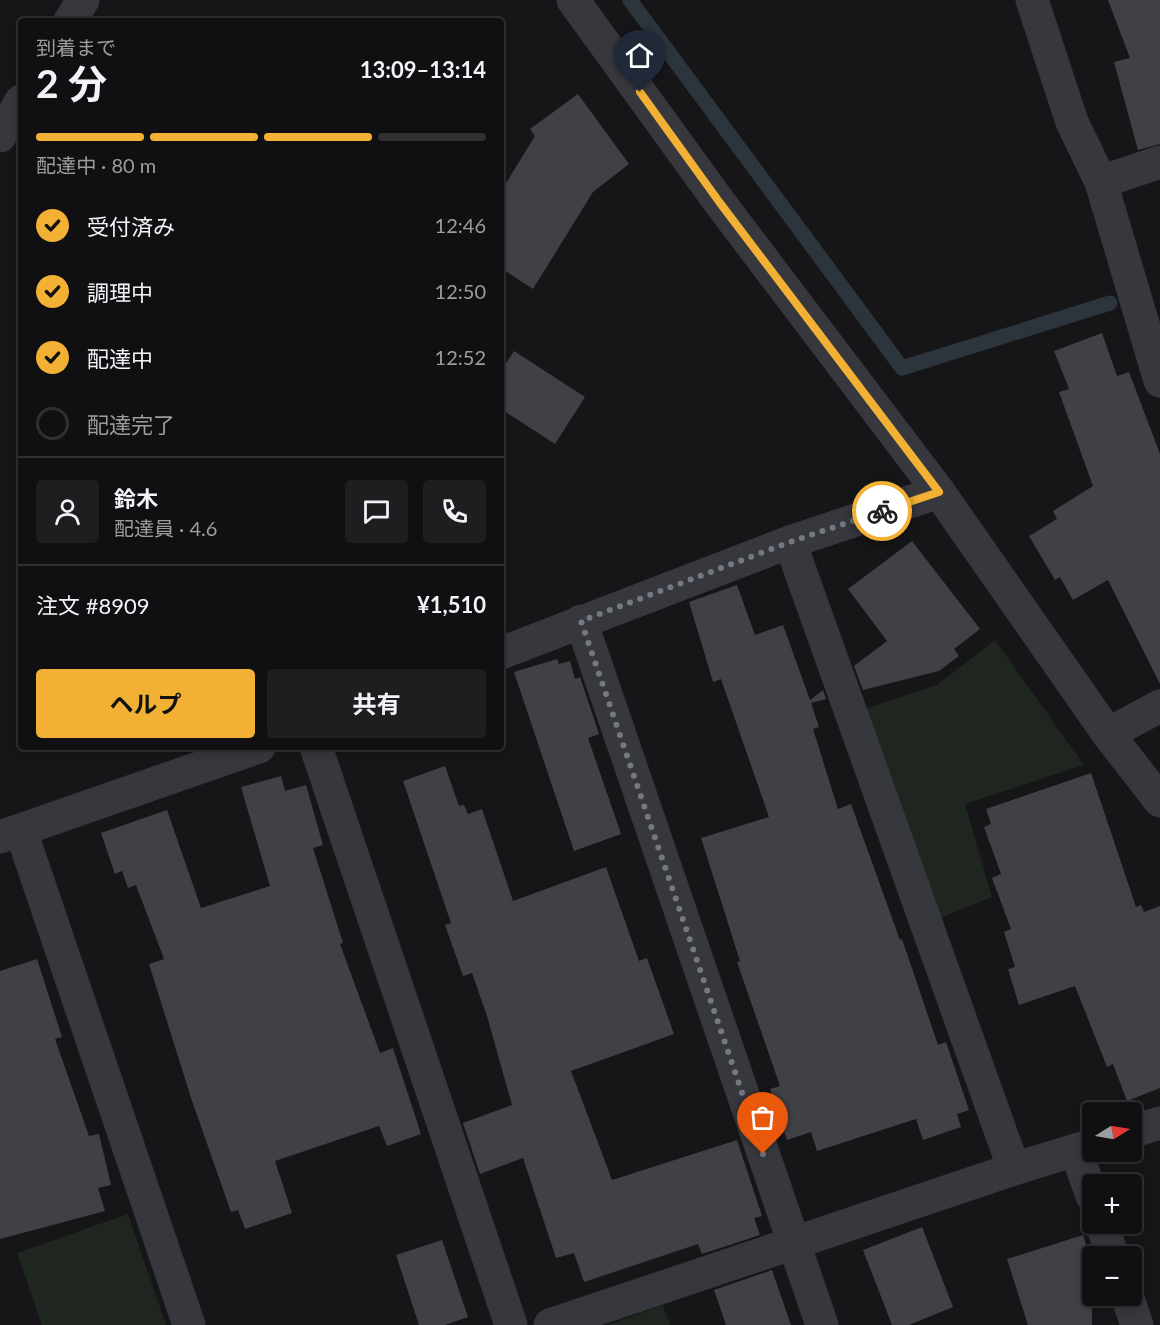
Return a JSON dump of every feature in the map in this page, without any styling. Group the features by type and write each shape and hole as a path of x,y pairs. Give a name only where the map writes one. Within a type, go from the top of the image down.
{"street":[{"path":"72,18 83,0"},
{"path":"573,0 720,203 939,492 1108,734 1160,801"},
{"path":"1032,0 1072,122 1101,182 1160,381"},
{"path":"0,136 18,106"},
{"path":"1101,182 1160,162"},
{"path":"504,652 790,542 939,492"},
{"path":"790,542 1014,1169"},
{"path":"581,621 822,1325"},
{"path":"1108,734 1160,706"},
{"path":"189,1325 10,834 249,750"},
{"path":"317,750 512,1325"},
{"path":"1142,1129 1160,1123"},
{"path":"550,1325 1082,1148"},
{"path":"1130,1306 1137,1325"}],"shaded area":[{"path":"995,640 1084,765 965,804 992,897 938,919 862,710 937,685"},
{"path":"128,1214 166,1325 42,1325 17,1253"},
{"path":"663,1305 670,1325 607,1325"}],"building":[{"path":"1108,0 1160,0 1160,144 1138,150 1114,62 1130,58"},
{"path":"578,94 629,164 593,192 533,289 504,270 504,186 535,136 530,129"},
{"path":"1102,333 1117,376 1129,372 1160,454 1160,684 1108,580 1073,600 1060,577 1055,580 1029,536 1057,519 1053,511 1093,486 1059,392 1069,389 1054,351"},
{"path":"514,351 585,397 555,444 504,411 504,366"},
{"path":"912,541 980,629 954,649 959,656 939,671 863,690 854,666 887,641 848,589"},
{"path":"737,585 755,635 783,625 810,700 823,690 826,699 811,703 819,727 813,729 838,809 851,804 900,940 902,939 938,1045 946,1042 969,1110 957,1114 961,1127 923,1140 916,1119 817,1151 811,1132 787,1140 770,1089 780,1086 737,962 740,961 701,838 769,817 721,679 713,682 689,602"},
{"path":"557,659 559,664 570,661 575,679 580,677 599,734 588,738 621,834 574,851 514,672"},
{"path":"445,766 459,806 464,805 468,814 482,809 513,901 606,867 639,961 647,958 674,1034 571,1071 612,1180 737,1140 762,1216 754,1218 760,1235 702,1254 698,1244 584,1282 574,1253 556,1258 523,1158 480,1174 463,1123 512,1105 487,1016 472,973 463,976 445,925 451,923 403,781"},
{"path":"1091,773 1136,907 1141,905 1144,912 1160,906 1160,1088 1127,1101 1113,1064 1107,1067 1075,986 1019,1005 1008,969 1015,967 1004,932 1011,929 992,878 1001,874 984,827 991,824 986,809"},
{"path":"281,776 285,791 306,785 323,845 313,848 343,943 340,944 380,1053 393,1048 421,1134 387,1146 379,1126 275,1161 292,1213 245,1229 238,1210 231,1212 191,1098 149,964 164,959 136,885 128,888 122,871 115,874 101,833 167,810 201,908 270,886 241,787"},
{"path":"37,959 62,1037 55,1039 89,1136 99,1134 111,1185 98,1188 105,1211 0,1239 0,971"},
{"path":"922,1227 953,1307 909,1325 892,1325 863,1250"},
{"path":"1083,1235 1087,1246 1082,1246 1082,1306 1092,1306 1092,1325 1028,1325 1007,1259"},
{"path":"442,1240 468,1317 445,1325 419,1325 396,1255"},
{"path":"772,1270 791,1325 726,1325 714,1290"}],"waterway":[{"path":"630,0 902,368 1110,303"}],"way so far":[{"path":"763,1154 581,621 790,542 882,511"}],"route":[{"path":"640,92 720,203 939,492 882,511"}]}
